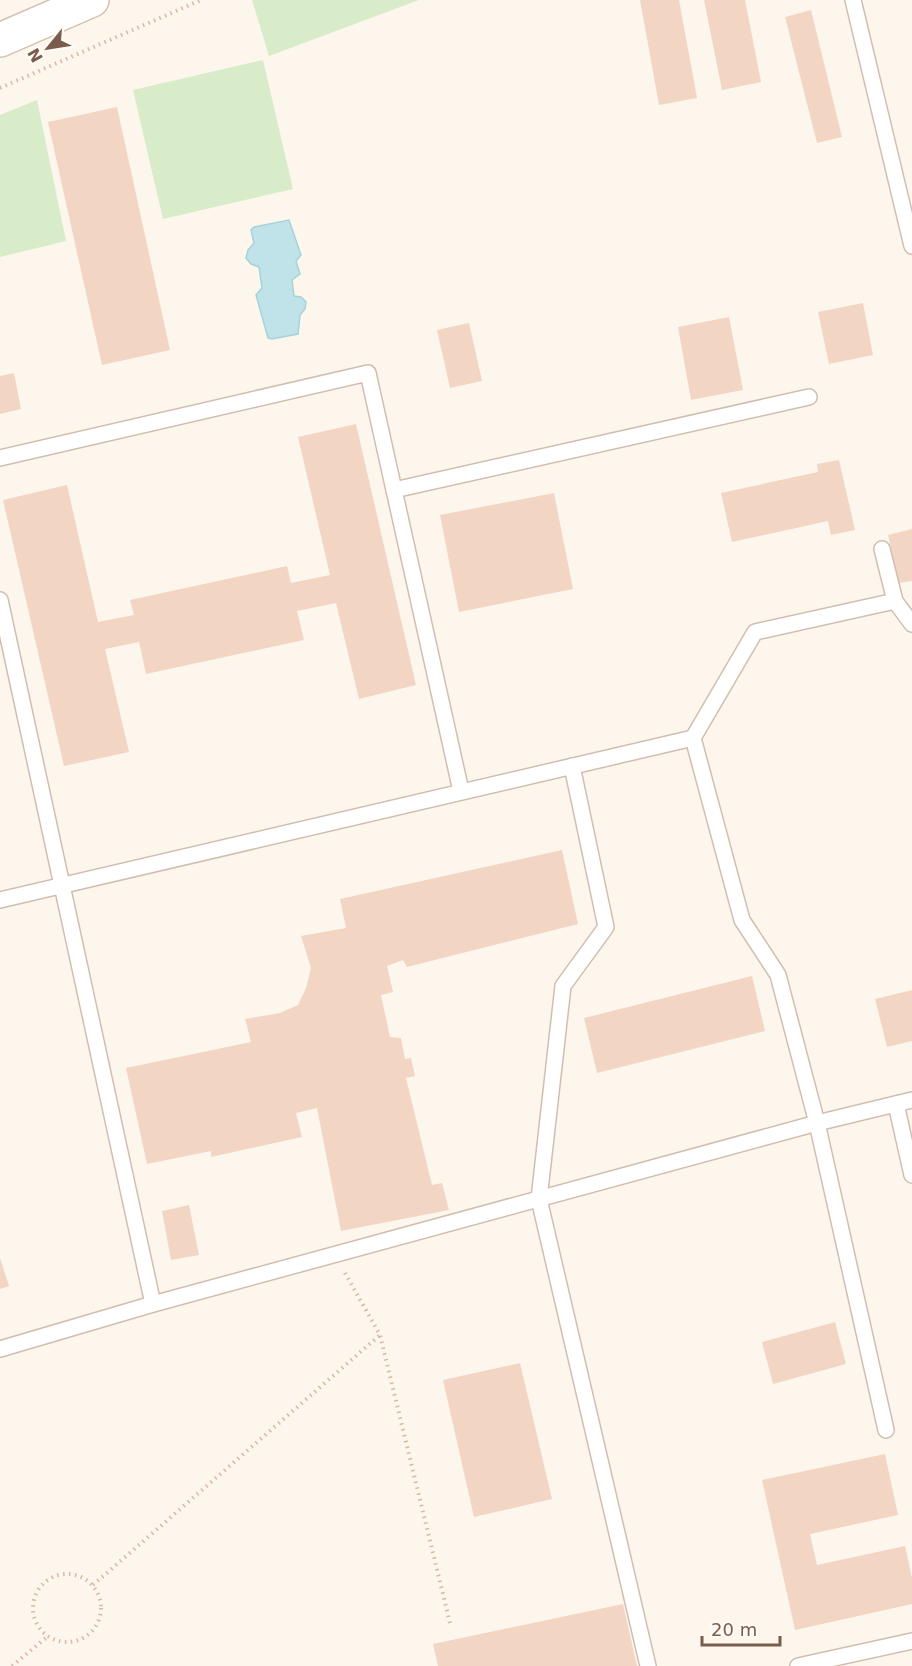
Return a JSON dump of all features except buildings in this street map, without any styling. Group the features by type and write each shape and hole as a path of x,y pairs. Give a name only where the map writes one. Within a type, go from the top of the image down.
{"main road":[{"path":"0,40 92,0"}],"lane":[{"path":"852,0 912,246"},
{"path":"0,458 368,373 461,791"},
{"path":"394,490 809,397"},
{"path":"882,549 895,600 912,624"},
{"path":"0,600 64,886 153,1304"},
{"path":"886,1430 817,1123 778,975 742,920 693,738 755,632 895,600"},
{"path":"0,900 693,738"},
{"path":"572,766 606,927 563,986 539,1199 648,1666"},
{"path":"0,1349 335,1254 817,1123 912,1100"},
{"path":"896,1104 912,1175"},
{"path":"798,1666 912,1641"}],"path":[{"path":"0,88 201,0"},
{"path":"335,1254 380,1335 450,1623"},
{"path":"93,1585 380,1335"},
{"path":"72,1574 93,1585 101,1603 101,1616 93,1631 84,1639 70,1643 58,1642 47,1637 36,1624 33,1612 38,1589 47,1580 58,1575 72,1574"},
{"path":"12,1666 47,1637"}],"green space":[{"path":"252,0 419,0 269,56"},
{"path":"263,60 293,189 163,219 133,90"},
{"path":"37,100 66,241 0,257 0,115"}],"water":[{"path":"289,220 301,255 296,261 300,274 292,280 294,296 301,297 306,302 305,309 300,315 298,334 272,339 268,338 256,295 262,288 259,267 251,264 246,258 248,250 254,243 251,230 254,227"}]}
